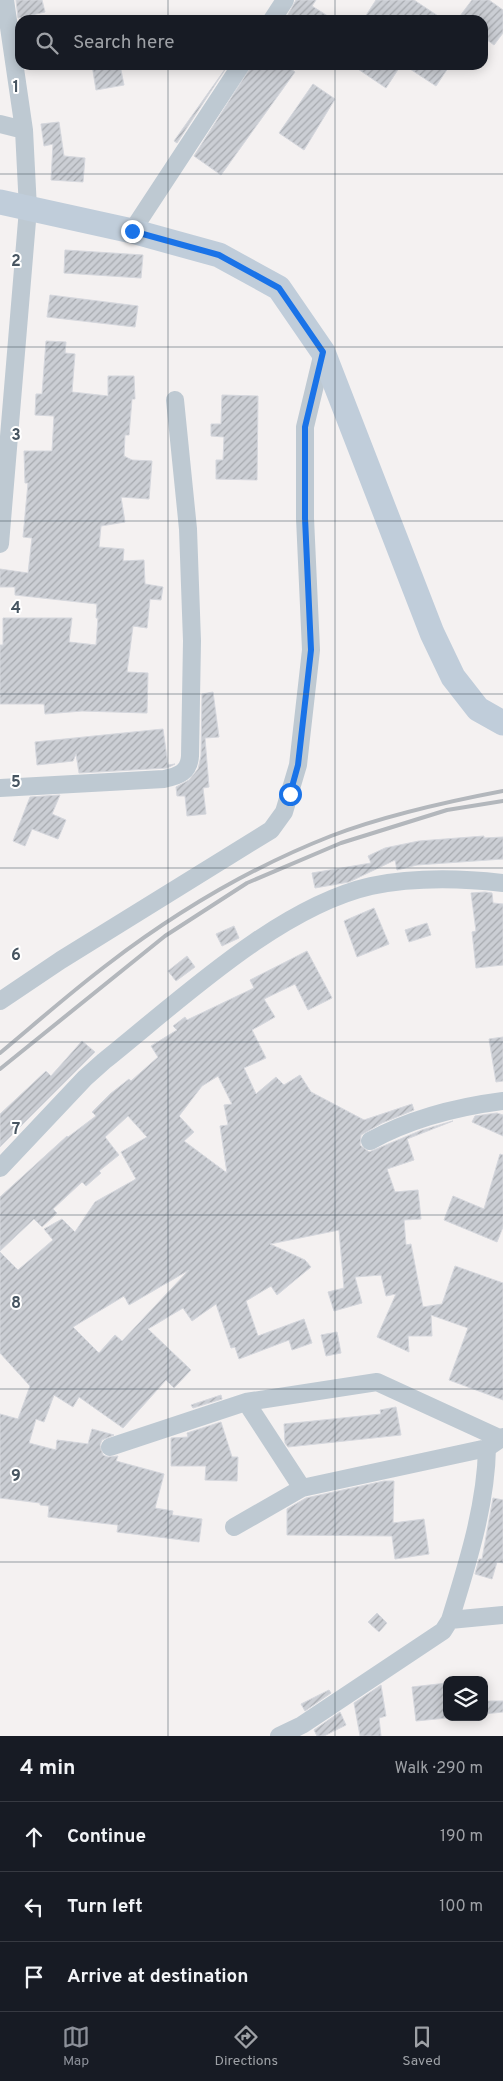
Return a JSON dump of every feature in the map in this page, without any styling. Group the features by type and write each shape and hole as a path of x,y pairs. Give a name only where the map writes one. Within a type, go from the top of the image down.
{"main road":[{"path":"0,202 132,231 219,255 279,288 323,352 432,633 453,677 478,709 503,723"}],"street":[{"path":"275,15 285,0"},
{"path":"0,544 28,209 24,130 4,10"},
{"path":"132,231 239,70"},
{"path":"0,124 24,130"},
{"path":"0,1001 61,960 271,830 284,812 298,765 311,650 305,518 305,427 323,352"},
{"path":"0,788 164,779 176,777 187,769 190,756 192,641 188,529 175,400"},
{"path":"0,1168 85,1078 104,1061 234,957 317,905 371,886 426,879 463,879 503,883"},
{"path":"370,1141 391,1130 427,1116 463,1106 503,1102"},
{"path":"110,1448 246,1402 377,1382 497,1441"},
{"path":"246,1402 302,1488"},
{"path":"234,1527 302,1488 497,1441"},
{"path":"279,1736 302,1725 443,1631 450,1620 476,1524 487,1471 497,1441"},
{"path":"450,1620 503,1615"}],"building":[{"path":"16,0 42,0 45,12 32,15 18,15"},
{"path":"296,0 316,0 312,6 326,15 288,15"},
{"path":"376,0 414,0 436,15 366,15"},
{"path":"472,0 489,0 503,10 503,33 494,45 488,41 488,15 461,15"},
{"path":"93,70 121,70 124,85 96,90"},
{"path":"224,70 225,70 177,143 174,141"},
{"path":"249,70 292,70 295,72 221,175 194,156"},
{"path":"359,70 398,70 386,88"},
{"path":"412,70 447,70 436,86"},
{"path":"313,84 335,99 304,150 279,133"},
{"path":"59,122 64,156 85,158 83,182 51,180 53,144 44,146 41,124"},
{"path":"65,250 143,255 141,278 64,273"},
{"path":"50,295 138,306 135,327 47,317"},
{"path":"46,341 66,342 65,353 75,354 72,392 108,396 108,376 134,376 135,399 132,399 129,435 125,435 124,456 132,460 152,461 149,499 121,497 125,522 101,526 99,547 124,549 123,561 144,560 145,584 163,587 161,600 150,599 147,628 133,626 127,672 148,673 147,713 82,711 45,714 44,704 0,704 0,645 3,645 3,618 72,618 69,642 96,645 97,604 15,595 15,587 0,587 0,569 28,573 32,538 23,537 28,483 25,483 24,451 52,451 54,416 35,415 36,394 42,394"},
{"path":"222,395 258,396 257,480 216,479 216,460 223,460 224,437 211,436 211,424 221,424"},
{"path":"213,692 219,737 205,738 209,787 203,788 206,814 187,816 185,796 177,796 176,787 189,780 198,769 201,756 202,694"},
{"path":"163,729 168,765 175,764 167,768 79,773 76,754 73,761 37,765 35,742"},
{"path":"60,795 52,814 66,820 58,839 32,829 25,846 13,841 30,797"},
{"path":"484,836 484,838 503,837 503,859 417,865 397,870 395,860 349,882 315,888 312,873 371,863 368,856 385,848 419,841"},
{"path":"471,893 492,893 493,903 503,904 503,965 476,968 472,932 476,931"},
{"path":"374,908 389,944 357,957 344,921"},
{"path":"427,923 431,935 409,942 405,930"},
{"path":"234,926 239,938 222,946 216,934"},
{"path":"307,951 332,998 308,1010 295,984 264,999 275,1017 252,1030 266,1058 244,1068 256,1094 276,1077 284,1085 300,1075 311,1092 364,1120 412,1104 414,1110 382,1123 361,1135 360,1145 369,1152 422,1130 453,1121 407,1139 414,1160 387,1169 395,1192 418,1190 421,1219 404,1220 406,1245 411,1244 423,1307 442,1304 455,1266 503,1283 503,1400 449,1380 468,1328 431,1315 432,1336 408,1336 409,1352 377,1337 396,1294 386,1296 381,1275 355,1277 362,1303 334,1311 328,1292 344,1288 339,1230 270,1244 305,1260 311,1267 277,1295 271,1286 246,1301 258,1336 304,1319 312,1343 292,1350 289,1340 239,1359 235,1347 231,1348 216,1304 192,1321 183,1308 148,1329 191,1370 174,1388 166,1380 123,1428 79,1397 73,1407 54,1395 44,1422 36,1419 29,1443 56,1450 57,1440 88,1444 92,1429 114,1435 102,1440 100,1445 103,1455 108,1457 118,1456 116,1461 164,1474 155,1508 173,1511 172,1515 202,1519 199,1542 117,1532 118,1525 48,1517 49,1506 40,1505 40,1503 0,1498 0,1414 18,1419 30,1386 0,1353 0,1252 18,1270 53,1240 44,1229 62,1219 75,1232 95,1202 136,1179 121,1152 147,1137 128,1116 105,1137 119,1155 99,1171 101,1173 86,1186 82,1182 53,1209 57,1213 42,1227 34,1219 0,1251 0,1197 67,1136 96,1116 92,1112 110,1094 129,1079 131,1081 158,1057 151,1046 177,1030 173,1026 185,1017 187,1020 254,988 250,980","holes":["218,1076 232,1104 224,1105 228,1125 220,1126 227,1173 184,1141 194,1132 179,1116 202,1086","189,1270 122,1341 115,1335 99,1353 73,1327 124,1296 129,1305"]},
{"path":"187,956 195,967 176,981 168,971"},
{"path":"503,1037 503,1081 496,1082 489,1039"},
{"path":"82,1041 95,1052 0,1147 0,1114 46,1071 51,1076"},
{"path":"497,1113 503,1115 503,1136 472,1122 475,1116"},
{"path":"500,1154 503,1155 503,1227 497,1242 444,1220 453,1196 484,1209"},
{"path":"337,1332 341,1353 326,1356 321,1335"},
{"path":"221,1395 222,1399 193,1408 191,1405"},
{"path":"396,1407 401,1435 288,1447 285,1443 284,1424 381,1414 380,1410"},
{"path":"221,1422 232,1457 238,1457 237,1481 205,1480 206,1466 171,1466 171,1438 188,1437 187,1433"},
{"path":"384,1481 394,1481 393,1523 424,1519 429,1554 395,1559 392,1536 287,1535 287,1509 306,1498"},
{"path":"493,1498 503,1500 503,1563 497,1562 492,1579 475,1574 479,1559 482,1559"},
{"path":"377,1613 387,1623 379,1632 368,1622"},
{"path":"443,1683 443,1718 416,1721 412,1687"},
{"path":"381,1685 386,1716 379,1718 381,1736 360,1736 354,1703"},
{"path":"329,1690 331,1693 305,1711 301,1704"},
{"path":"488,1701 503,1701 503,1712 488,1714"},
{"path":"340,1712 346,1725 324,1736 317,1736 314,1730"}],"railway":[{"path":"0,1053 108,964 160,926 244,876 302,848 352,828 416,810 503,791"},
{"path":"0,1069 165,936 247,883 341,843 447,810 503,801"}],"route":[{"path":"132,231 219,255 279,288 291,304 309,335 323,352 305,427 305,518 311,650 298,765 290,794"}]}
